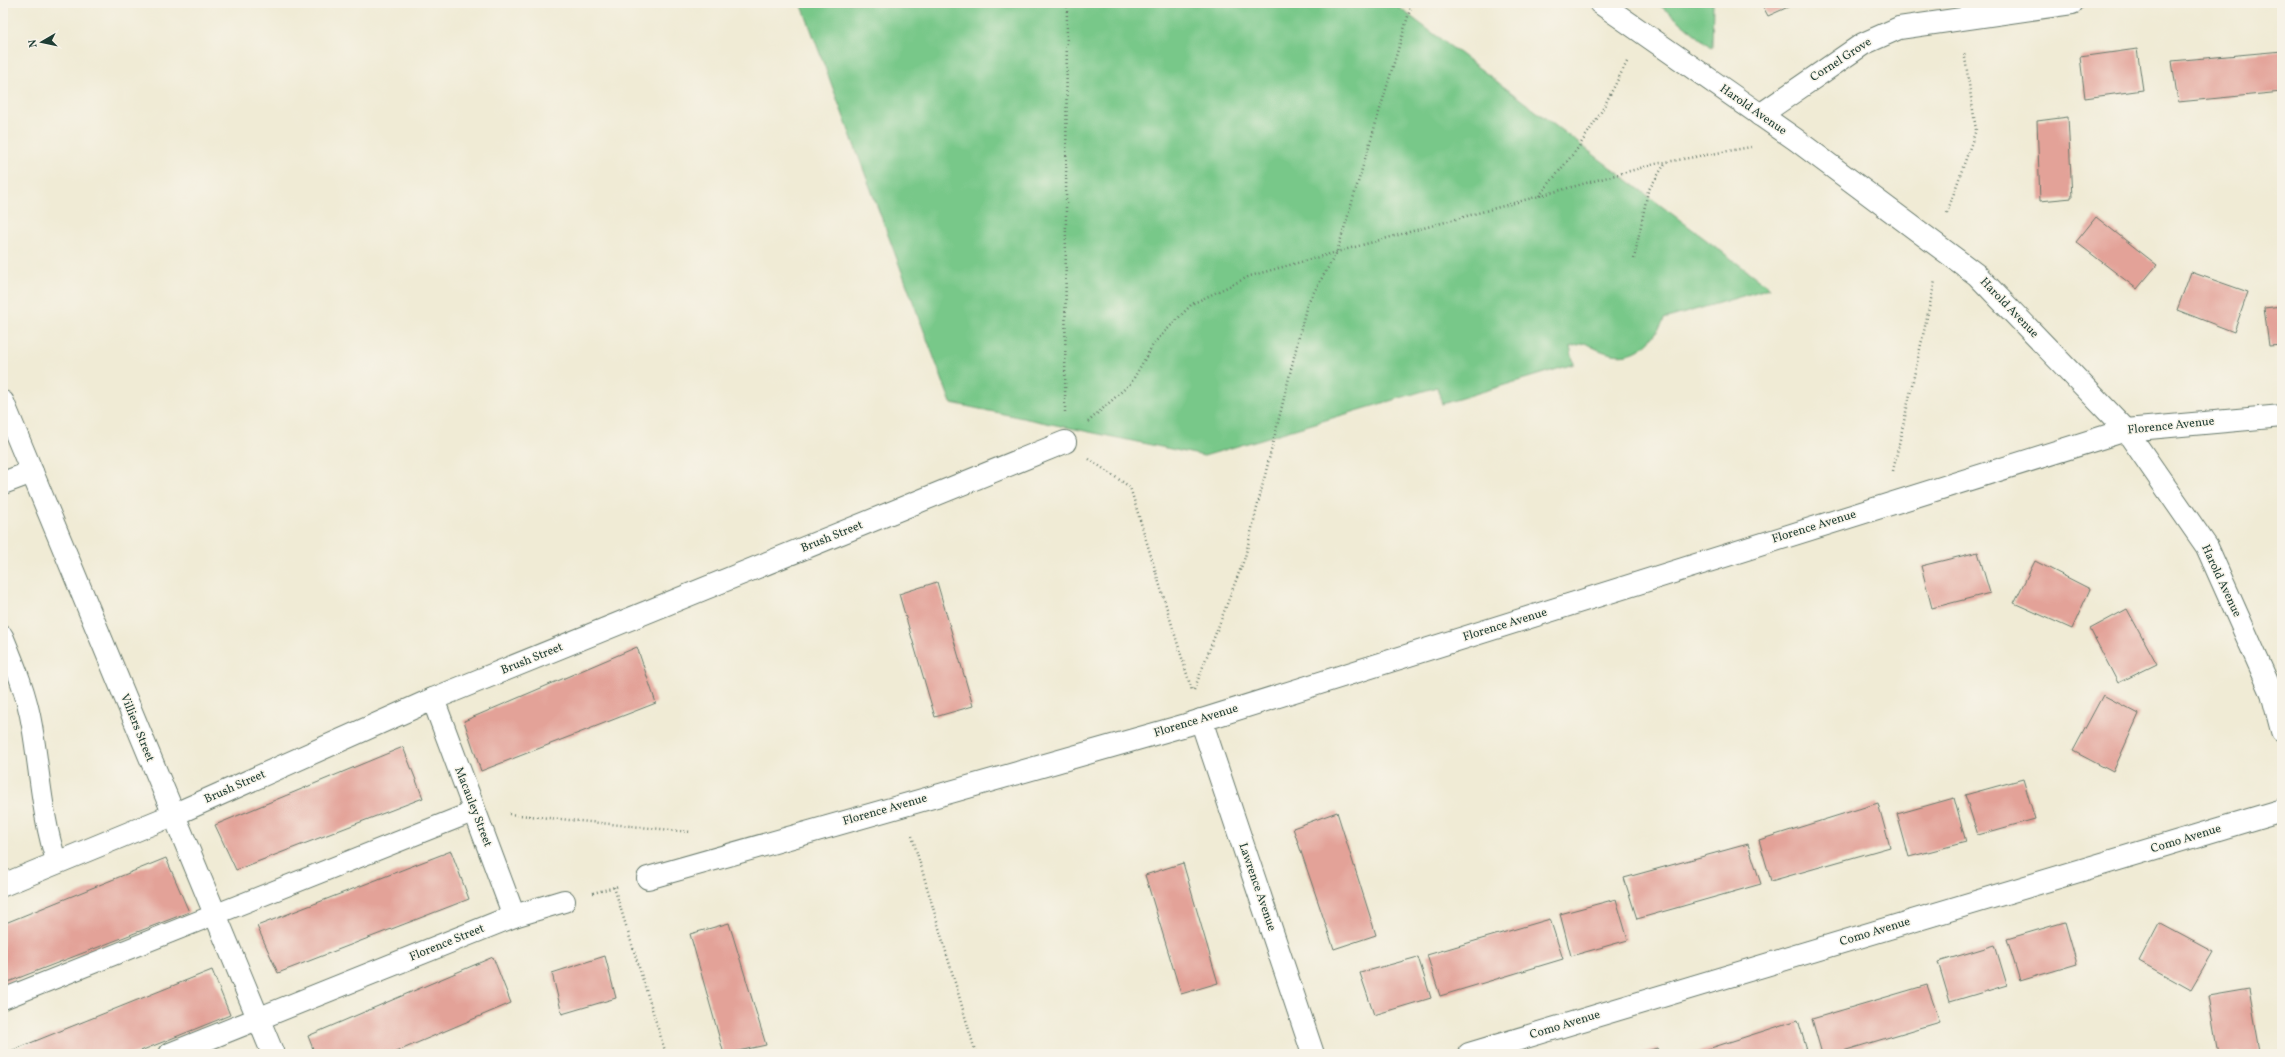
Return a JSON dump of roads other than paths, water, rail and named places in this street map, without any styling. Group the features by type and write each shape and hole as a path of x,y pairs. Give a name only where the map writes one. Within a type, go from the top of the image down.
{"street":[{"name":"Harold Avenue","path":"1600,3 1794,139 1977,275 2126,430 2208,547 2272,693 2282,731"},
{"name":"Cornel Grove","path":"1760,115 1863,44 1899,28 2072,3"},
{"name":"Villiers Street","path":"3,402 172,815 216,916 257,1019 273,1054"},
{"name":"Florence Avenue","path":"648,878 1201,720 2126,430 2282,416"},
{"name":"Brush Street","path":"3,885 172,815 433,699 1065,442"},
{"path":"3,483 32,472"},
{"name":"Macauley Street","path":"433,699 514,916"},
{"name":"Lawrence Avenue","path":"1201,720 1314,1054"},
{"name":"Como Avenue","path":"1469,1054 2282,810"},
{"name":"Florence Street","path":"170,1054 514,916 564,902"}],"lane":[{"path":"3,636 22,684 32,724 49,839 57,863"},
{"path":"3,999 216,916 475,811"}]}
